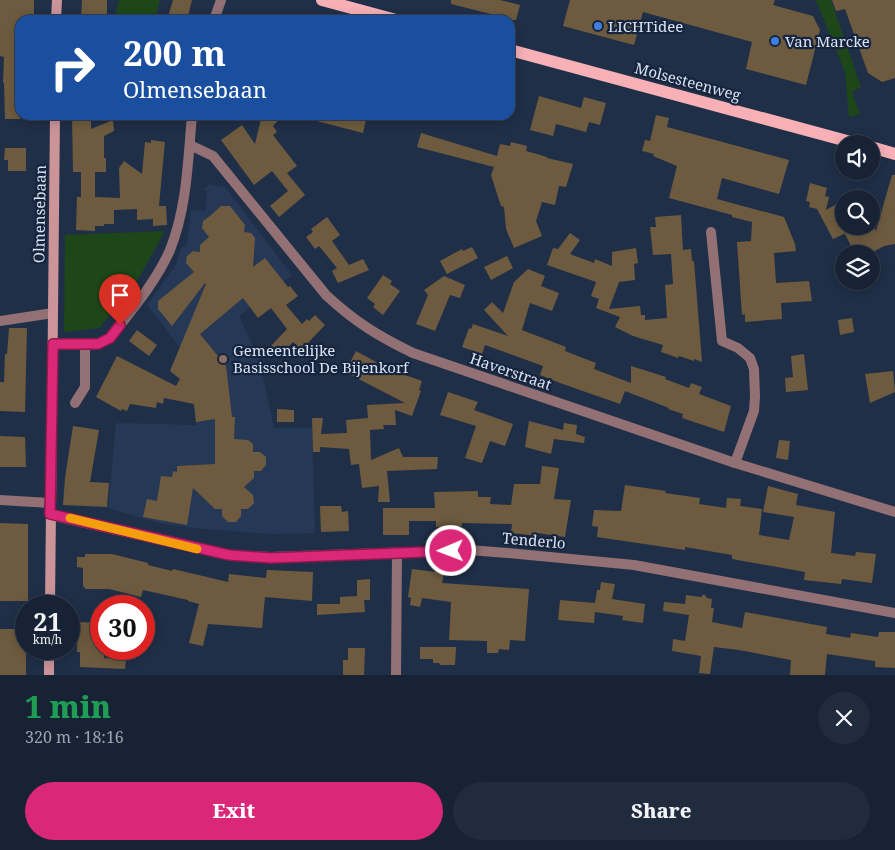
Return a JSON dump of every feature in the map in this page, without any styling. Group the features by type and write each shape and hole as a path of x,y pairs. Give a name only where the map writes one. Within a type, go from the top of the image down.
{"main road":[{"path":"322,0 347,3 382,15"},
{"name":"Molsesteenweg","path":"515,51 835,138"},
{"path":"880,150 895,154"}],"street":[{"path":"56,15 57,0"},
{"path":"216,15 221,0"},
{"name":"Olmensebaan","path":"50,595 55,120"},
{"path":"53,344 98,344 110,338 163,264 170,250 181,214 192,120"},
{"name":"Haverstraat","path":"190,145 213,156 326,295 347,315 378,336 413,353 735,463 895,512"},
{"path":"712,232 722,340 738,348 750,358 754,369 756,397 754,411 735,463"},
{"path":"0,321 53,313"},
{"path":"75,403 85,387 85,345"},
{"path":"0,500 50,503"},
{"name":"Tenderlo","path":"50,514 229,555 271,558 469,550 606,561 895,613"},
{"path":"396,675 397,552"},
{"path":"49,660 49,675"}],"shaded area":[{"name":"Gemeentelijke Basisschool De Bijenkorf","path":"209,184 225,187 292,275 239,316 259,359 274,428 312,428 315,533 270,534 192,528 155,522 108,508 116,423 196,425 188,358 147,305 176,265 181,248 187,244 191,210 205,211 207,191 202,190"}],"green space":[{"path":"119,0 160,0 156,15 115,15"},
{"path":"816,0 831,0 861,87 852,92 860,114 849,117 845,72"},
{"path":"165,231 135,285 99,328 64,332 65,235"}],"building":[{"path":"0,0 34,0 34,15 15,15 15,119 5,119 4,57 0,56"},
{"path":"82,0 107,0 107,14 81,15"},
{"path":"173,0 192,0 188,15 168,15"},
{"path":"451,0 500,0 520,5 515,20 515,15 495,15 451,4"},
{"path":"570,0 775,0 773,5 813,16 820,30 806,85 746,69 752,42 643,12 634,45 563,26"},
{"path":"832,0 895,0 895,78 882,82 868,73 845,9 836,11"},
{"path":"539,96 581,108 584,97 606,103 600,125 589,122 586,132 556,124 553,136 530,130"},
{"path":"656,115 669,118 667,127 789,160 779,194 722,178 717,199 784,217 796,251 774,253 776,283 809,281 812,301 781,303 782,319 745,322 745,314 742,315 737,242 751,241 752,222 669,198 677,166 653,156 654,154 642,151 645,140 650,141"},
{"path":"72,120 91,120 91,129 113,120 114,131 104,136 106,172 95,172 95,197 120,198 119,168 124,161 142,174 145,142 151,143 151,140 165,142 159,206 166,206 167,225 153,226 153,219 137,220 137,209 114,210 114,224 95,226 95,231 76,230 77,197 81,197 81,172 73,172"},
{"path":"261,120 278,120 273,126 277,132 273,135 297,166 287,173 305,195 279,217 270,206 288,191 272,171 254,185 221,140 242,125 255,144"},
{"path":"313,120 366,120 363,133"},
{"path":"421,133 497,156 500,144 510,146 511,142 527,146 526,151 573,164 566,187 559,186 555,205 542,202 536,221 542,236 514,248 506,229 504,207 501,206 491,175 494,167 417,147"},
{"path":"5,148 26,148 26,171 8,171 8,160 4,160"},
{"path":"892,175 895,175 895,244 880,248 880,245 850,245 846,235 880,235 880,217"},
{"path":"810,183 827,188 825,196 829,197 826,210 835,205 835,235 842,235 833,239 817,209 809,207 810,202 806,201"},
{"path":"221,206 230,206 245,225 244,232 251,233 255,238 253,267 265,258 288,287 290,286 298,296 286,305 302,324 307,319 309,321 315,315 325,325 301,350 293,342 279,357 269,348 287,329 271,308 258,318 243,298 200,334 226,366 232,417 235,417 234,439 248,440 253,444 253,452 260,452 266,457 266,465 261,471 254,471 254,478 244,487 253,495 254,503 248,509 241,509 241,516 236,522 228,522 222,516 222,509 215,509 193,488 187,525 143,517 147,499 157,501 161,476 172,477 173,471 177,472 177,466 215,464 215,419 196,422 194,404 164,398 163,404 157,402 156,408 130,404 127,411 122,409 121,411 96,397 117,356 176,386 180,379 170,371 206,284 172,326 158,309 158,301 194,272 186,263 187,256 193,251 200,252 200,245 209,237 202,228 203,221"},
{"path":"681,215 683,250 691,249 692,261 694,261 702,362 679,356 678,358 661,352 663,345 633,336 615,327 620,317 596,308 599,299 591,296 596,282 547,265 553,248 558,249 570,233 580,240 570,254 594,263 595,259 612,266 612,252 636,248 638,263 634,264 635,280 619,282 609,309 640,306 641,315 645,315 645,320 667,318 665,285 673,284 671,254 653,255 650,227 656,227 655,217"},
{"path":"327,217 340,235 332,241 349,265 363,259 369,270 338,283 332,271 337,268 319,246 315,249 306,237 313,232 311,229"},
{"path":"472,247 478,258 447,274 440,261 462,249 463,251"},
{"path":"507,256 513,268 491,280 484,267"},
{"path":"528,269 545,276 541,286 559,293 552,311 530,303 522,330 566,347 565,351 596,363 594,369 631,383 631,366 666,377 665,379 689,388 691,383 702,387 699,394 731,406 724,432 682,418 683,414 625,391 620,404 560,383 540,375 543,366 485,345 482,354 462,347 469,328 471,329 473,324 508,336 484,310 492,302 503,313 514,282"},
{"path":"383,275 392,281 390,284 400,291 383,315 373,307 375,304 367,298"},
{"path":"444,276 465,285 460,298 450,295 435,331 416,324 428,295 424,290"},
{"path":"852,318 854,332 840,335 838,320"},
{"path":"9,328 27,328 25,412 0,411 0,382 4,382 5,354 7,354"},
{"path":"137,330 157,345 149,356 129,341"},
{"path":"356,351 378,363 377,365 422,381 419,390 421,391 412,416 395,410 396,425 383,425 384,429 370,430 371,460 399,448 403,457 438,457 437,469 387,471 390,502 378,502 379,486 362,488 359,464 351,465 349,449 320,447 320,452 313,452 312,418 323,418 321,434 347,433 346,420 368,418 367,405 405,403 345,372"},
{"path":"804,354 808,390 786,392 785,378 793,377 791,356"},
{"path":"893,371 895,392 870,403 865,374"},
{"path":"448,392 478,402 474,410 513,424 505,446 490,441 482,463 465,458 476,426 440,415"},
{"path":"277,409 294,410 294,422 277,422"},
{"path":"529,421 563,430 564,423 577,425 576,434 585,437 584,443 554,439 551,454 525,447"},
{"path":"73,426 99,430 90,482 109,483 107,507 63,505"},
{"path":"0,436 25,437 26,467 0,467"},
{"path":"779,440 790,441 788,460 776,458"},
{"path":"542,466 559,468 554,499 571,500 565,537 538,533 538,536 511,533 512,524 462,523 462,526 436,527 436,521 409,521 409,535 383,535 383,508 435,508 434,492 478,491 478,497 491,497 490,504 511,505 514,484 540,484"},
{"path":"625,485 700,498 699,504 726,508 727,498 741,499 740,506 762,509 759,535 789,540 794,517 763,512 768,486 798,494 796,505 835,512 831,553 855,556 856,552 876,554 872,583 842,579 841,584 804,580 805,572 732,559 732,555 685,547 685,550 597,537 598,527 592,526 594,510 621,511"},
{"path":"320,506 341,506 342,512 348,511 349,531 321,532"},
{"path":"0,523 28,524 28,595 15,595 15,601 0,601"},
{"path":"85,554 112,554 172,571 173,569 228,582 229,574 266,578 267,570 313,572 312,601 265,597 262,628 208,624 203,646 189,643 199,604 143,590 142,595 133,595 109,589 86,589 83,586 83,568 77,567 77,557 85,557"},
{"path":"412,569 444,573 442,583 529,589 525,641 510,640 509,650 499,649 498,653 487,653 487,641 449,640 451,602 422,598 420,607 410,605 411,598 408,597"},
{"path":"370,579 370,600 364,600 365,612 317,615 317,604 340,604 340,597 357,596 357,580"},
{"path":"601,582 615,584 612,599 645,604 643,623 622,620 623,616 595,612 594,623 558,620 560,600 595,603 597,590 600,590"},
{"path":"704,594 707,598 712,599 711,608 714,608 712,622 742,628 745,612 827,627 826,634 850,638 851,633 878,637 879,632 895,632 895,668 875,667 875,661 827,654 825,675 790,675 791,660 714,647 710,674 699,673 701,656 672,651 673,639 685,641 689,615 663,611 664,602 685,604 686,595 701,597"},
{"path":"80,622 90,623 90,660 126,660 125,669 80,667"},
{"path":"0,629 15,629 15,660 26,660 26,675 0,675"},
{"path":"420,647 456,647 455,665 440,665 439,663 433,663 433,659 420,659"},
{"path":"348,648 365,648 364,675 343,675 343,660 348,660"}],"slow traffic":[{"path":"70,518 197,549"}],"place":[{"name":"LICHTidee","path":"598,26"},
{"name":"Van Marcke","path":"775,41"},
{"name":"Gemeentelijke Basisschool De Bijenkorf","path":"223,359"}],"route":[{"path":"120,325 110,338 98,344 53,344 50,514 190,548 229,555 271,558 451,551"}]}
